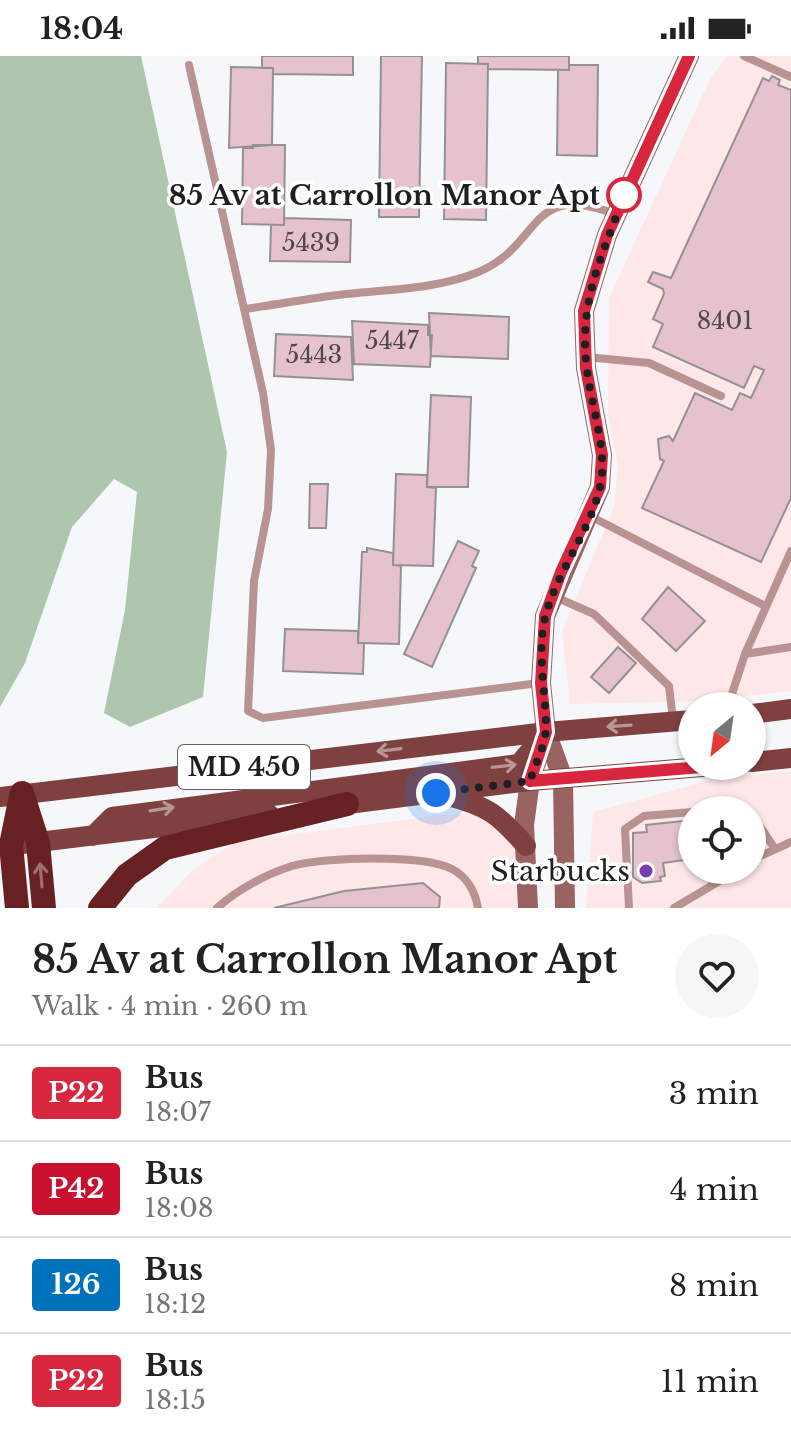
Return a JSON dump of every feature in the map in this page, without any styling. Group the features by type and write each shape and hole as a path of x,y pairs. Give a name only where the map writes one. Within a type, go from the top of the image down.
{"highway":[{"path":"11,795 38,843 44,908"},
{"path":"11,795 6,846 17,908"},
{"path":"100,908 127,875 165,848 347,804"}],"main road":[{"path":"766,712 791,709"},
{"name":"MD 450","path":"11,795 546,732 678,721"},
{"path":"93,836 112,817 519,764 546,732"},
{"path":"766,761 791,758"},
{"name":"MD 450","path":"6,846 530,781 678,769"},
{"path":"436,793 477,803 500,815 526,846"}],"street":[{"path":"549,908 565,908 563,779 546,732 541,683 545,616 589,516 600,487 602,469 585,357 584,311 593,274 616,215 689,56"},
{"path":"528,908 524,825 530,781 546,732"}],"lane":[{"path":"744,56 791,77"},
{"path":"189,65 269,423 273,471 254,581 248,711 263,718 541,683"},
{"path":"245,309 407,289 478,272 498,261 544,215 564,203 586,203 616,215"},
{"path":"585,357 649,363 721,396"},
{"path":"589,516 765,606"},
{"path":"733,692 745,654 791,551"},
{"path":"553,595 594,614 669,686 678,708"},
{"path":"745,654 791,647"},
{"path":"629,908 625,829 644,816 678,813"},
{"path":"766,835 775,849"},
{"path":"766,853 791,842"},
{"path":"217,908 279,871 314,861 339,860 429,861 451,868 472,887 478,908"},
{"path":"674,908 714,884"},
{"path":"565,908 572,908"}],"shaded area":[{"path":"727,56 791,56 791,691 766,694 678,692 678,702 570,704 562,631 614,507 618,466 608,414 609,298 710,79"},
{"path":"791,771 791,908 586,908 593,812 712,780 766,780 766,773"},
{"path":"485,813 514,837 517,908 156,908 193,870 235,842 441,815"}],"green space":[{"path":"0,56 141,56 227,452 203,697 130,727 104,713 125,610 137,492 114,479 72,527 25,663 0,707"}],"building":[{"path":"262,56 353,56 353,75 273,74 273,68 262,68"},
{"path":"381,56 422,56 419,217 379,217"},
{"path":"478,56 569,56 569,70 488,69 488,64 478,64"},
{"path":"446,63 488,64 486,220 444,219"},
{"path":"569,65 598,65 597,156 557,155 558,70 569,70"},
{"path":"231,67 273,68 272,145 229,148"},
{"path":"772,76 780,80 778,85 791,90 791,498 761,562 642,508 664,461 660,459 658,439 669,436 673,441 695,393 732,410 740,393 751,398 764,370 754,366 744,388 653,347 663,324 653,319 664,294 663,289 648,282 653,272 671,278 763,78 769,81"},
{"path":"253,145 285,145 284,225 242,224 243,148 253,148"},
{"path":"284,218 351,220 350,262 270,261 271,225 284,225"},
{"path":"429,313 509,317 508,359 431,356"},
{"path":"352,321 428,325 428,335 432,335 430,367 354,364"},
{"path":"276,334 351,337 353,380 274,376"},
{"path":"431,395 471,397 468,487 427,487"},
{"path":"396,474 427,475 427,487 436,488 433,566 393,565"},
{"path":"310,484 328,484 326,528 309,528"},
{"path":"458,541 479,551 472,566 476,568 432,667 404,654"},
{"path":"367,548 393,553 393,565 401,566 399,644 358,643 362,552 367,552"},
{"path":"668,587 705,621 676,651 642,619"},
{"path":"285,629 358,631 358,643 364,643 363,674 283,671"},
{"path":"618,647 636,663 609,693 591,677"},
{"path":"678,822 678,861 663,863 665,876 660,877 661,881 642,883 633,877 633,833 647,832 646,825"},
{"path":"423,883 440,897 439,908 274,908 344,891"}],"bus line":[{"name":"P22","path":"678,770 530,781 546,732 541,683 545,616 561,572 600,487 602,455 586,368 584,311 607,235 689,56"}],"place":[{"name":"85 Av at Carrollon Manor Apt","path":"624,195"},
{"name":"Starbucks","path":"646,871"}],"route":[{"path":"436,793 530,781 546,732 541,683 545,616 561,572 591,512 600,487 602,469 586,368 584,311 593,274 624,195"}]}
